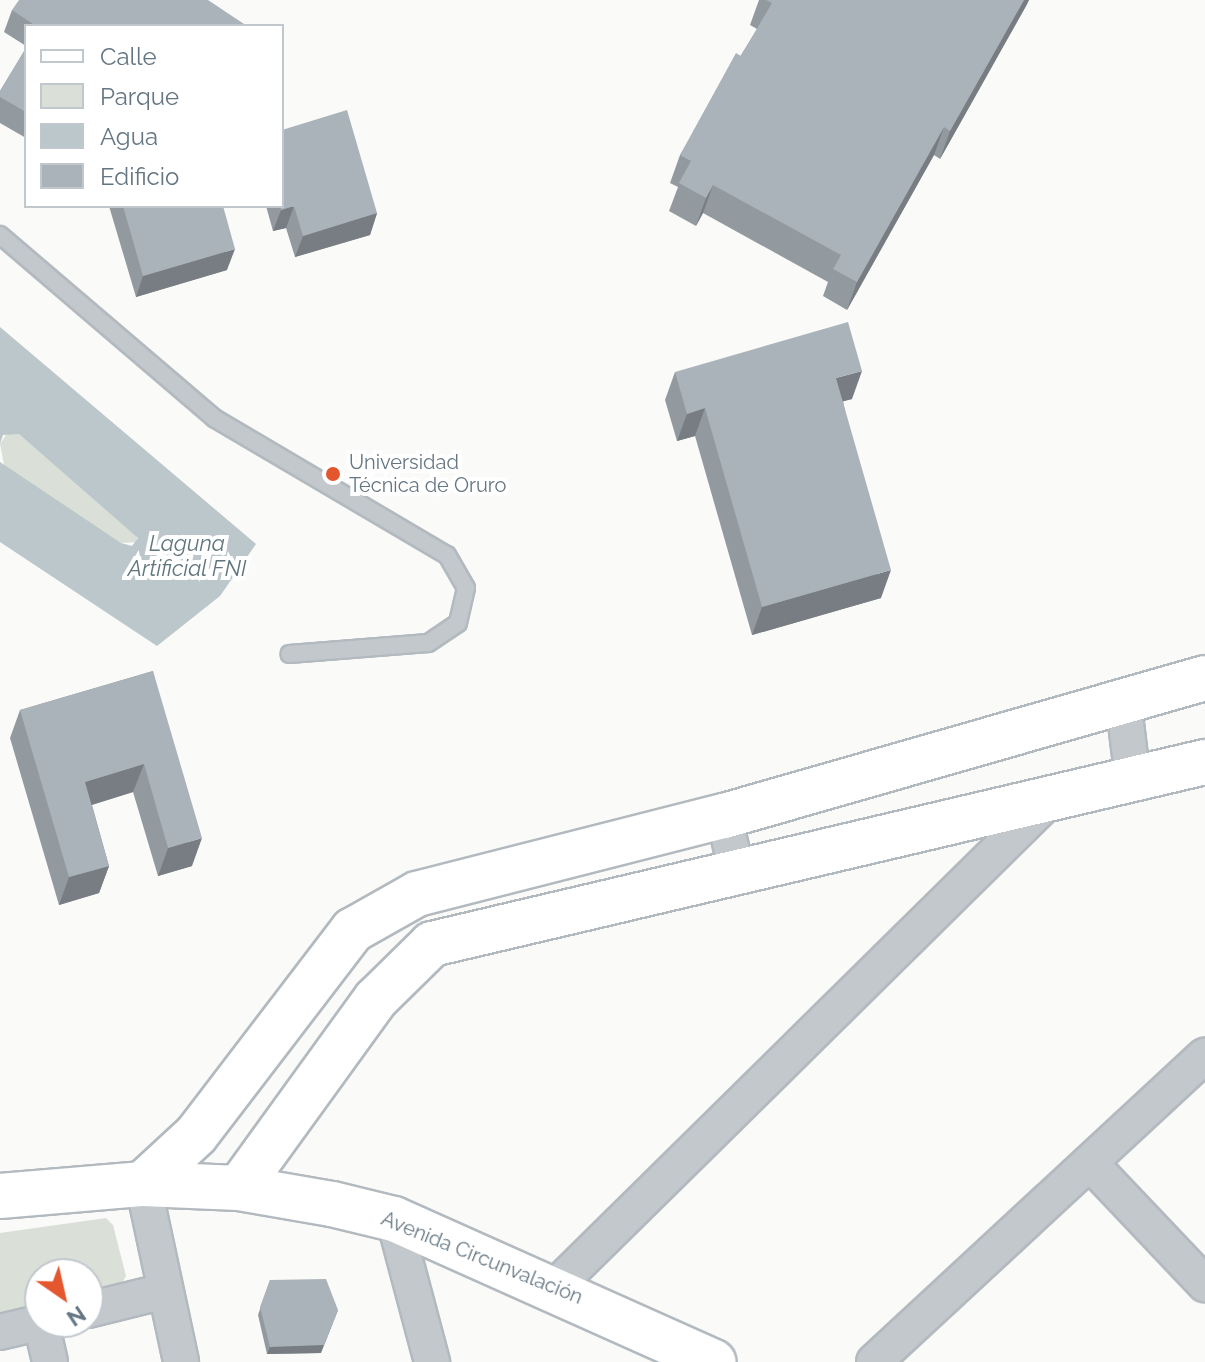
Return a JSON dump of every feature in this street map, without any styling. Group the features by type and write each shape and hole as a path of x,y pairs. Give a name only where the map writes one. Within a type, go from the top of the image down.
{"street":[{"path":"181,1362 143,1184 196,1135 353,930 417,894 724,816 1123,699 1205,678"},
{"path":"1123,699 1133,780"},
{"path":"239,1188 376,999 432,944 736,869 1047,802 1205,762"},
{"path":"555,1287 1047,802"},
{"path":"724,816 736,869"},
{"path":"874,1362 1205,1056"},
{"path":"1091,1164 1205,1284"},
{"name":"Avenida Circunvalación","path":"0,1196 143,1184 239,1188 394,1219 555,1287 707,1360"},
{"path":"394,1219 432,1362"},
{"path":"104,1306 164,1291"},
{"path":"0,1332 24,1326"},
{"path":"45,1338 50,1362"}],"lane":[{"path":"0,235 214,418 447,555 466,588 458,623 428,643 289,654"}],"green space":[{"path":"8,432 19,434 135,530 138,542 121,543 5,470 0,444"},
{"path":"106,1218 113,1225 126,1276 120,1286 104,1290 104,1258 24,1258 24,1312 0,1318 0,1233"}],"water":[{"name":"Laguna Artificial FNI","path":"0,327 256,544 220,596 157,646 0,542 0,462 121,543 132,546 138,538 19,434 3,435 0,444"}],"building":[{"path":"19,0 208,0 244,24 33,24 12,10"},
{"path":"766,0 1024,0 950,131 944,127 857,282 833,269 841,255 713,185 706,198 679,183 691,161 680,155 736,53 741,56 772,3"},
{"path":"24,51 24,111 0,97 0,91"},
{"path":"347,110 377,213 303,236 294,206 281,210 280,208 284,208 284,129"},
{"path":"124,208 224,208 235,249 143,276"},
{"path":"848,322 862,371 836,378 891,570 762,607 705,408 687,414 675,372"},
{"path":"153,671 202,838 168,848 144,764 85,782 109,866 69,877 20,710"},
{"path":"326,1279 338,1310 324,1345 270,1347 260,1307 270,1280"}],"place":[{"name":"Universidad Técnica de Oruro","path":"333,474"}]}
